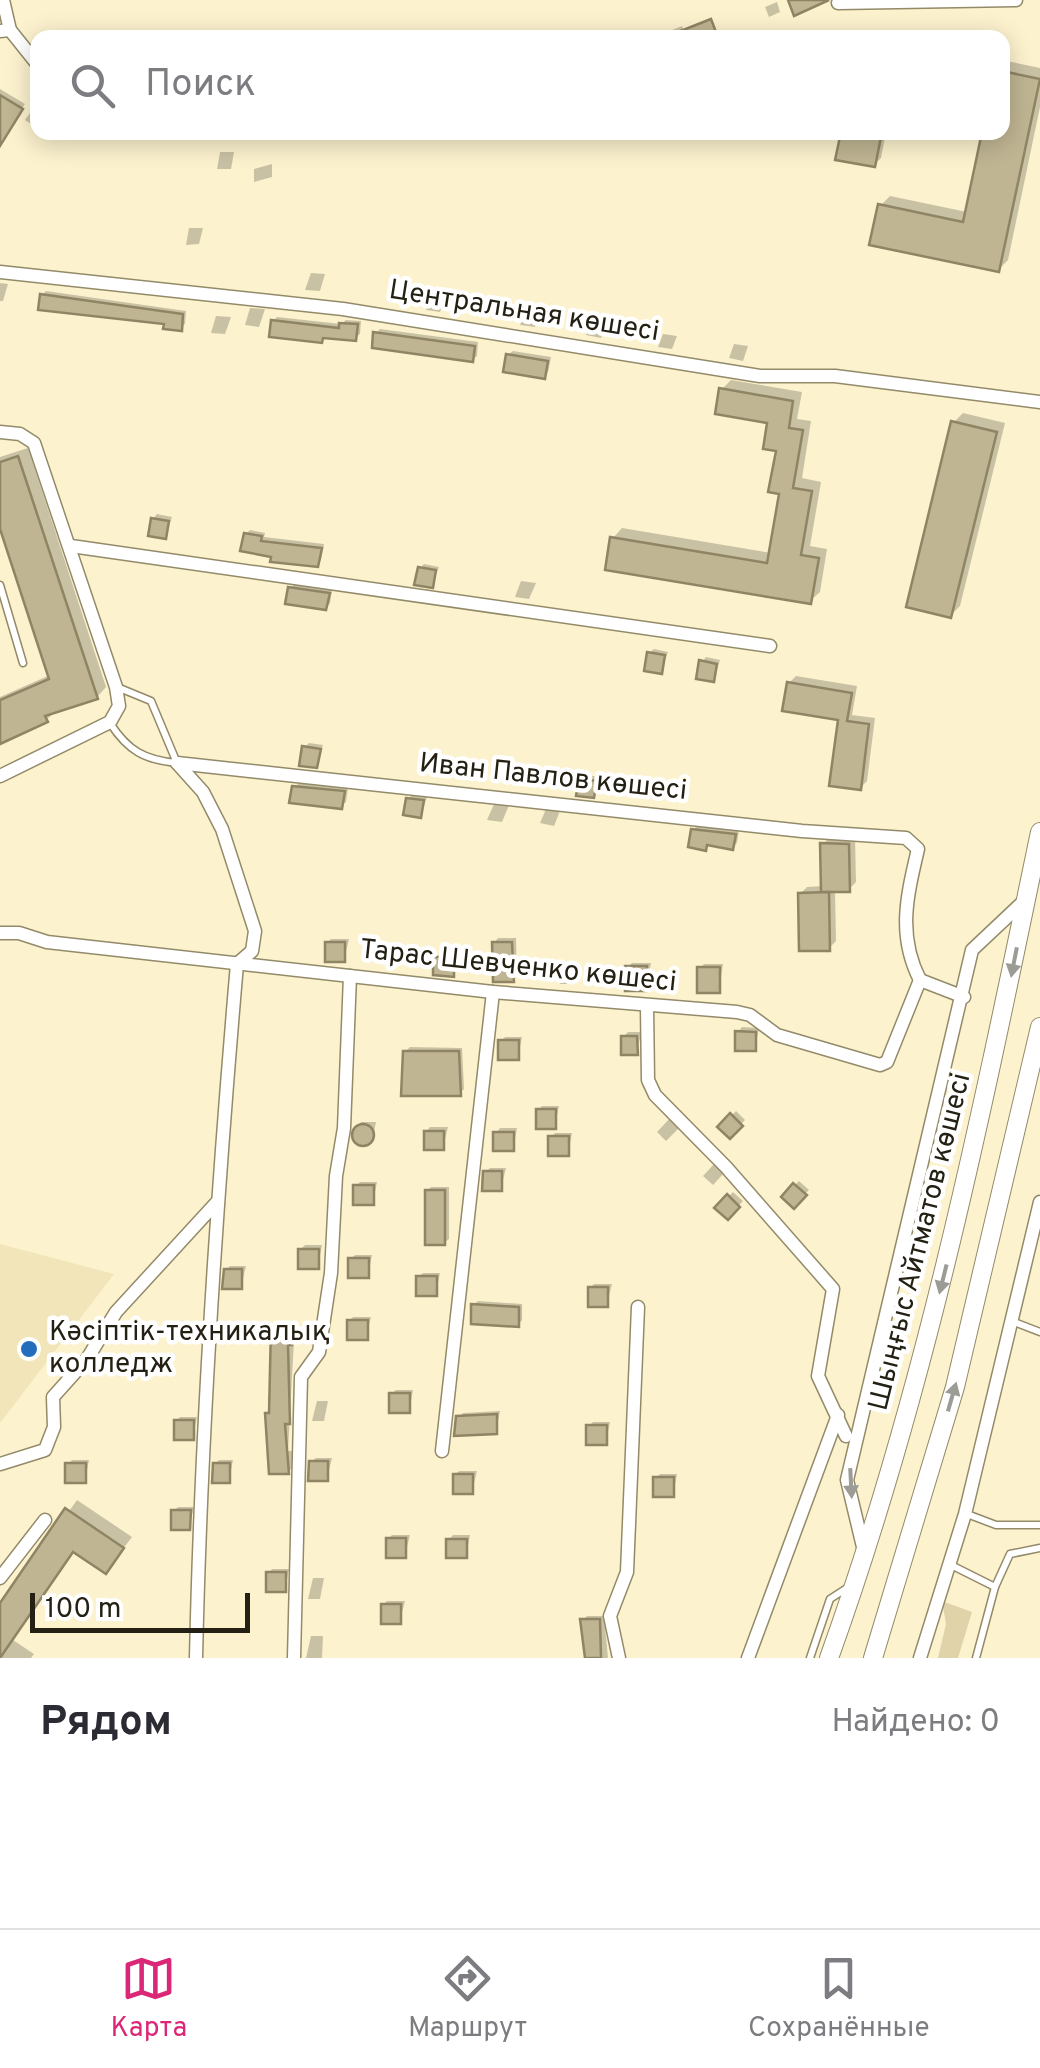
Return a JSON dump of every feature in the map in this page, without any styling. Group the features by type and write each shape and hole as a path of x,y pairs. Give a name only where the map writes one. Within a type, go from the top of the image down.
{"main road":[{"name":"Шыңғыс Айтматов көшесі","path":"829,1658 865,1556 971,1171 1040,832"},
{"path":"873,1658 955,1387 1040,1026"}],"street":[{"path":"4,0 5,31 30,58"},
{"path":"838,3 1016,0"},
{"name":"Центральная көшесі","path":"0,272 343,308 760,376 835,376 1040,402"},
{"path":"0,432 20,434 34,443 71,546 119,706 110,722 0,776"},
{"path":"71,546 770,646"},
{"path":"177,762 203,792 222,828 255,932 252,950 237,964 217,1202 207,1415 200,1454 196,1658"},
{"name":"Иван Павлов көшесі","path":"177,762 802,831 906,838 918,850 904,908 905,940 920,980"},
{"path":"865,1556 847,1480 964,997 972,950 1026,899"},
{"name":"Тарас Шевченко көшесі","path":"0,933 493,992 737,1012 750,1016 777,1035 880,1064 887,1062 920,980"},
{"path":"294,1658 301,1377 319,1352 332,1274 336,1176 344,1128 350,976"},
{"path":"920,980 964,997"},
{"path":"442,1451 493,992"},
{"path":"647,1006 648,1080 655,1095 726,1167 833,1289 818,1376 846,1436"},
{"path":"0,1464 45,1450 54,1427 53,1398 87,1359 116,1312 217,1202"},
{"path":"920,1658 965,1514 1040,1202"},
{"path":"619,1658 610,1616 627,1572 638,1307"},
{"path":"748,1658 838,1415"},
{"path":"0,1578 45,1520"}],"lane":[{"path":"0,584 23,662"},
{"path":"110,722 132,752 154,761 177,762 151,701 136,691 116,687"},
{"path":"1012,1321 1040,1332"},
{"path":"965,1514 996,1524 1040,1525"},
{"path":"976,1658 996,1587 1010,1554 1040,1548"},
{"path":"948,1564 996,1587"},
{"path":"810,1658 830,1599 857,1581"}],"shaded area":[{"name":"Кәсіптік-техникалық колледж","path":"0,1244 114,1274 0,1423"},
{"path":"942,1601 972,1612 958,1658 938,1658 946,1624"}],"building":[{"path":"788,0 829,0 794,16"},
{"path":"711,19 715,30 683,30"},
{"path":"1010,73 1040,79 999,272 869,245 878,204 963,222 980,140 1010,140"},
{"path":"0,95 23,109 0,146"},
{"path":"839,140 880,140 875,167 835,160"},
{"path":"40,294 183,314 182,331 163,329 164,324 38,310"},
{"path":"271,320 339,328 339,323 358,324 356,341 323,338 322,343 269,337"},
{"path":"373,332 475,346 473,362 372,348"},
{"path":"506,354 548,361 545,379 503,372"},
{"path":"719,388 793,401 789,428 803,430 793,488 812,491 801,555 819,558 811,604 605,570 610,537 767,563 779,494 768,492 776,451 763,449 767,423 715,414"},
{"path":"951,421 997,432 951,618 906,607"},
{"path":"18,456 98,699 45,716 48,722 0,744 0,700 49,679 0,529 0,462"},
{"path":"151,518 169,521 166,539 148,536"},
{"path":"244,533 262,536 261,541 322,548 318,567 270,562 271,557 240,551"},
{"path":"418,567 436,570 433,588 414,585"},
{"path":"288,587 330,593 326,610 285,604"},
{"path":"647,652 665,655 662,674 644,671"},
{"path":"699,660 717,664 714,682 696,679"},
{"path":"787,682 852,693 847,721 869,724 861,790 829,786 838,720 782,711"},
{"path":"302,746 321,749 317,768 299,766"},
{"path":"579,778 597,781 594,798 576,796"},
{"path":"292,786 345,791 342,809 289,803"},
{"path":"406,798 424,800 421,818 403,815"},
{"path":"691,829 736,834 733,850 707,845 706,851 688,847"},
{"path":"820,843 849,844 850,892 821,892"},
{"path":"829,892 830,951 799,951 798,893"},
{"path":"325,942 345,942 345,962 325,962"},
{"path":"492,942 512,942 514,982 493,982"},
{"path":"433,957 454,957 454,977 433,975"},
{"path":"625,966 647,966 647,991 625,991"},
{"path":"697,967 720,967 720,993 697,993"},
{"path":"735,1031 756,1032 756,1051 735,1051"},
{"path":"621,1036 637,1036 638,1055 621,1055"},
{"path":"498,1040 519,1040 519,1060 498,1060"},
{"path":"403,1051 459,1051 461,1096 401,1096"},
{"path":"536,1109 556,1109 556,1129 536,1129"},
{"path":"730,1113 743,1126 730,1139 717,1127"},
{"path":"363,1124 371,1127 371,1143 363,1146 355,1143 352,1135 355,1127"},
{"path":"424,1131 444,1131 444,1150 424,1150"},
{"path":"493,1132 514,1132 514,1151 493,1151"},
{"path":"548,1136 569,1136 569,1156 548,1156"},
{"path":"483,1171 502,1171 502,1191 482,1191"},
{"path":"793,1183 807,1195 794,1209 781,1197"},
{"path":"353,1185 374,1185 374,1205 353,1205"},
{"path":"425,1190 445,1190 445,1245 425,1245"},
{"path":"727,1194 740,1207 728,1220 714,1208"},
{"path":"298,1249 319,1249 319,1269 298,1269"},
{"path":"348,1258 369,1258 369,1278 348,1278"},
{"path":"224,1269 242,1269 242,1289 222,1289"},
{"path":"416,1276 437,1276 437,1296 416,1296"},
{"path":"588,1287 608,1287 608,1307 588,1307"},
{"path":"471,1304 519,1307 519,1327 471,1324"},
{"path":"347,1320 368,1320 368,1340 347,1340"},
{"path":"271,1326 292,1326 292,1345 288,1345 290,1424 285,1424 289,1474 269,1474 265,1413 269,1413"},
{"path":"389,1393 410,1393 410,1413 389,1413"},
{"path":"497,1414 497,1434 454,1436 456,1416"},
{"path":"174,1420 194,1420 194,1440 174,1440"},
{"path":"586,1425 607,1425 607,1445 586,1445"},
{"path":"309,1461 328,1461 328,1481 308,1481"},
{"path":"65,1463 86,1463 86,1483 65,1483"},
{"path":"213,1463 230,1463 230,1483 212,1483"},
{"path":"453,1474 473,1474 473,1494 453,1494"},
{"path":"653,1477 674,1477 674,1497 653,1497"},
{"path":"65,1508 124,1548 106,1574 73,1552 0,1658 0,1603"},
{"path":"171,1510 191,1510 190,1530 171,1530"},
{"path":"386,1538 406,1538 406,1558 386,1558"},
{"path":"446,1539 467,1539 467,1558 446,1558"},
{"path":"266,1572 286,1572 286,1592 266,1592"},
{"path":"381,1604 401,1604 401,1624 381,1624"},
{"path":"580,1619 600,1619 601,1658 585,1658"}],"place":[{"name":"Кәсіптік-техникалық колледж","path":"29,1349"}]}
